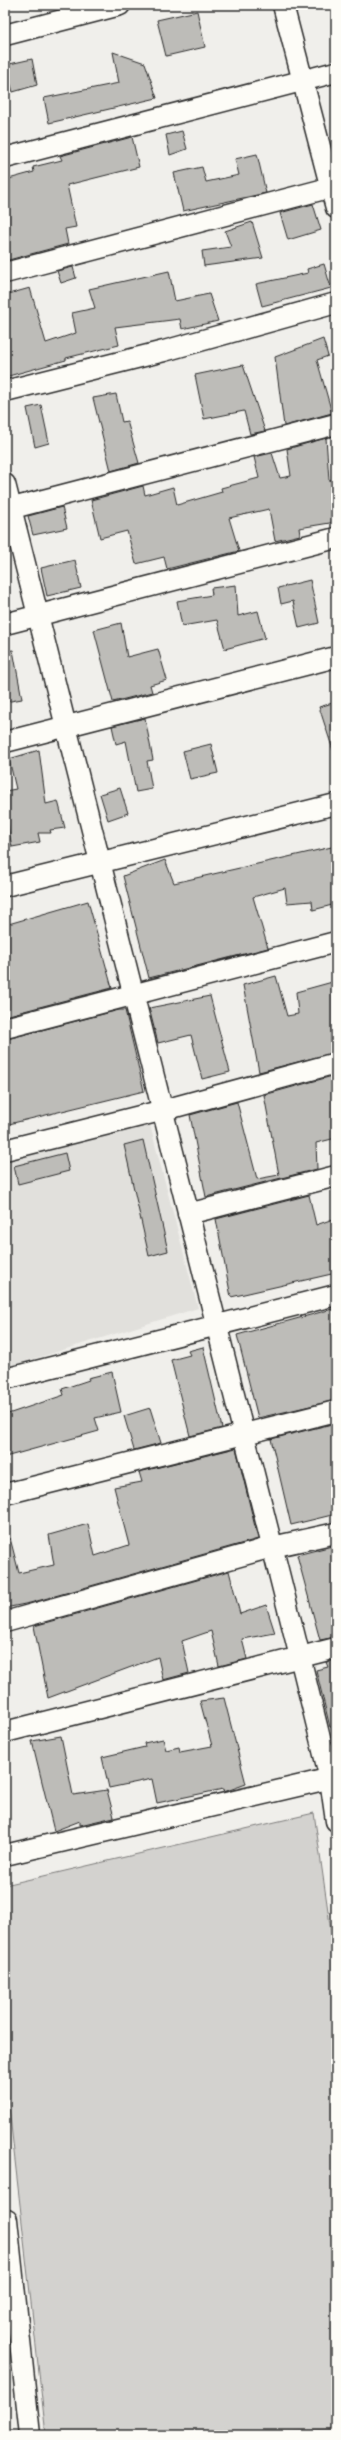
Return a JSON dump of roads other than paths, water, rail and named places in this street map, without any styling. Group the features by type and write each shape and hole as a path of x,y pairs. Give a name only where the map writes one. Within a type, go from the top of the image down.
{"street":[{"path":"5,36 120,5"},
{"path":"283,5 333,187 336,208"},
{"path":"5,158 336,72"},
{"path":"5,273 333,187"},
{"path":"5,391 164,350 336,303"},
{"path":"8,509 336,424"},
{"path":"5,484 8,509 38,616 99,863 164,1110 188,1214 272,1547 333,1778 336,1821"},
{"path":"5,624 336,538"},
{"path":"5,742 336,657"},
{"path":"5,886 336,804"},
{"path":"5,1028 134,996 336,942"},
{"path":"5,1150 164,1110 336,1062"},
{"path":"188,1214 336,1176"},
{"path":"5,1379 336,1295"},
{"path":"5,1494 336,1411"},
{"path":"5,1622 272,1547 336,1533"},
{"path":"5,1732 336,1648"},
{"path":"5,1855 333,1778"},
{"path":"6,2216 13,2340 30,2435"}]}
